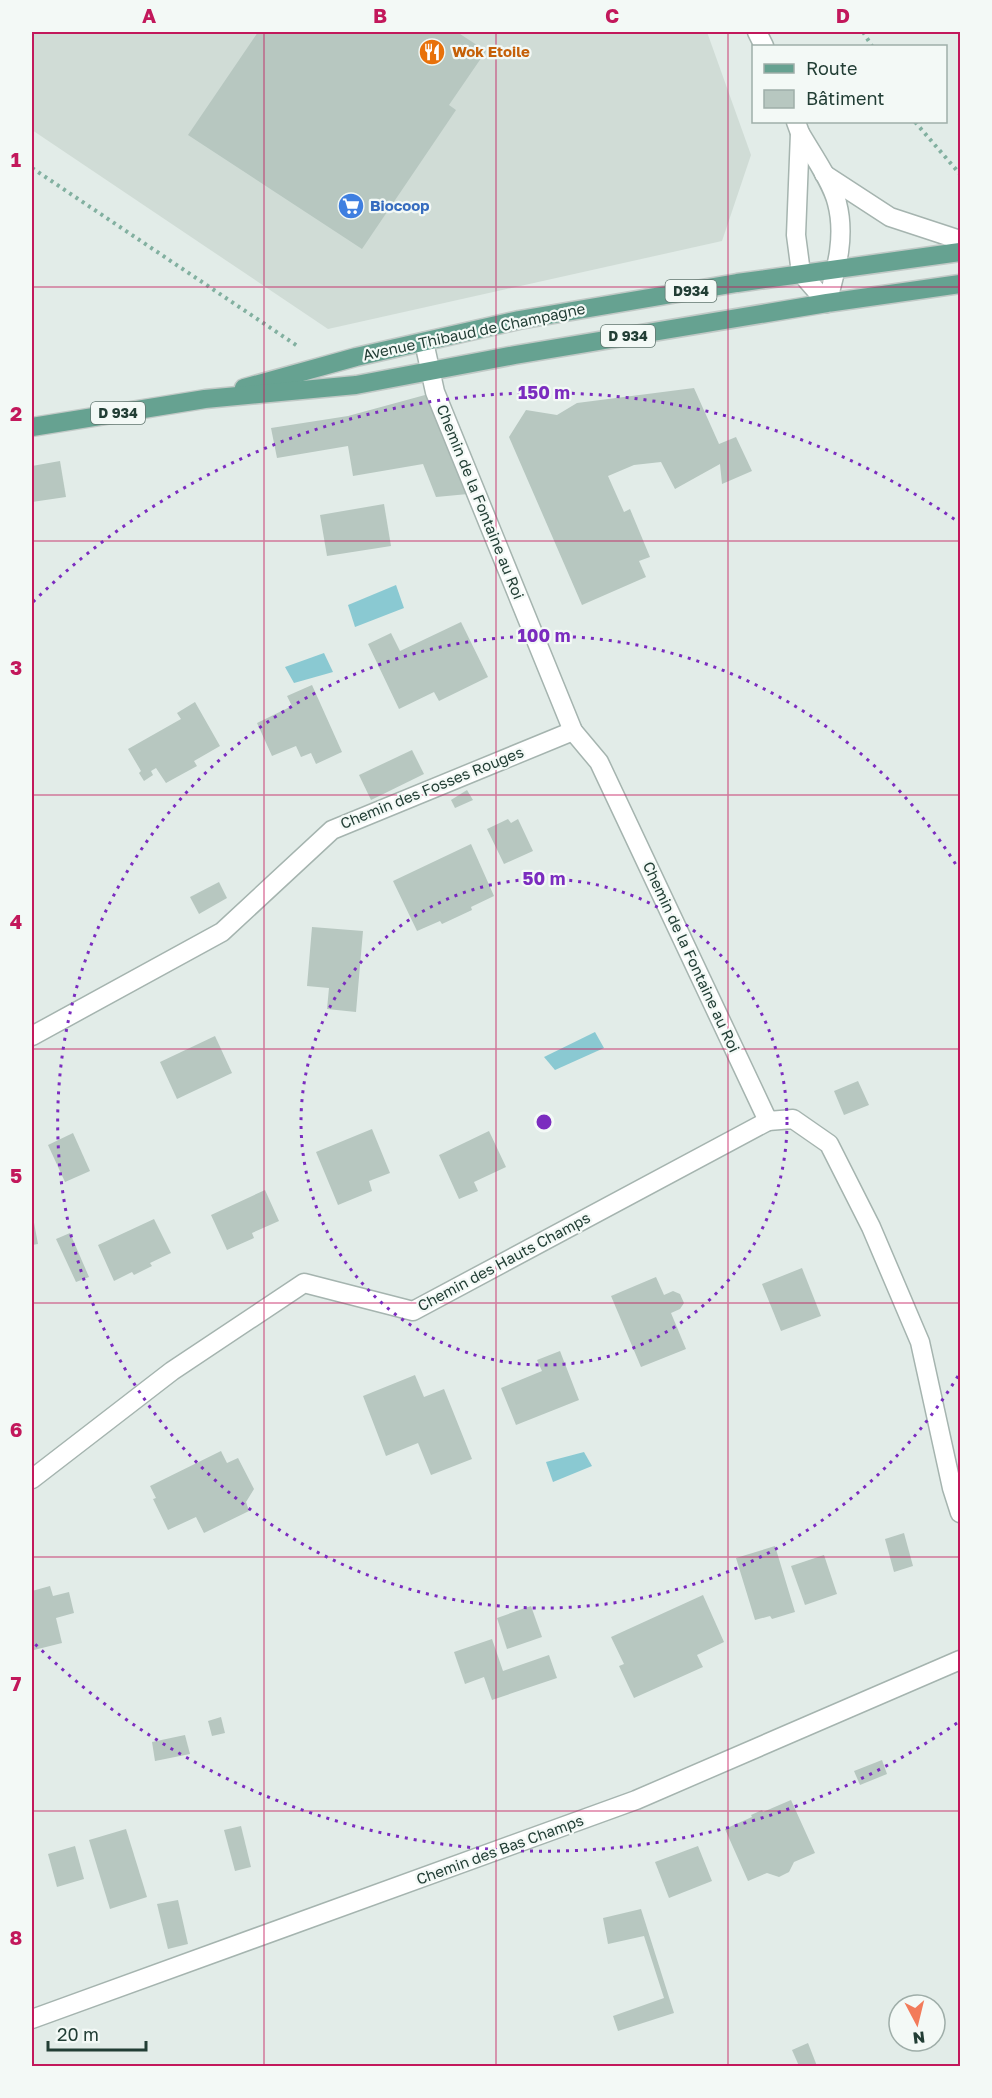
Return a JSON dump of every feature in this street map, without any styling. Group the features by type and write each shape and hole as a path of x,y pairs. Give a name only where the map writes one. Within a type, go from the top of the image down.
{"main road":[{"name":"Avenue Thibaud de Champagne","path":"205,399 356,357 519,320 801,273 960,252"},
{"name":"Avenue Thibaud de Champagne","path":"32,427 205,399 356,385 826,303 960,284"}],"street":[{"path":"798,127 837,201 842,238 826,303"},
{"path":"798,127 796,235 801,273 826,303"},
{"path":"824,174 890,217 960,240"},
{"name":"Chemin de la Fontaine au Roi","path":"424,342 435,392 573,731 599,762 768,1121"},
{"name":"Chemin des Fosses Rouges","path":"32,1036 222,932 332,830 573,731"},
{"path":"768,1121 793,1119 829,1144 871,1227 920,1342 952,1488 960,1513"},
{"name":"Chemin des Hauts Champs","path":"32,1479 172,1371 304,1283 413,1311 768,1121"},
{"name":"Chemin des Bas Champs","path":"32,2019 636,1800 960,1660"}],"path":[{"path":"863,32 871,45"},
{"path":"916,123 960,174"},
{"path":"32,168 299,347 310,345"}],"shaded area":[{"path":"32,32 707,32 751,155 722,241 328,329 32,130"}],"water":[{"path":"396,585 404,608 355,627 348,605"},
{"path":"324,653 333,672 294,683 285,667"},
{"path":"595,1032 604,1048 555,1070 544,1057"},
{"path":"584,1452 592,1466 553,1482 546,1462"}],"building":[{"path":"258,32 457,32 486,51 449,105 456,110 362,249 188,135"},
{"path":"694,388 719,444 736,437 752,471 722,484 720,464 675,489 661,462 634,465 608,476 624,512 630,509 650,557 639,561 646,577 582,605 509,437 526,410 557,415 577,403"},
{"path":"425,395 435,412 468,494 436,497 423,464 353,476 348,446 277,458 271,428 348,416"},
{"path":"60,461 66,497 32,502 32,466"},
{"path":"384,504 391,546 327,556 320,515"},
{"path":"461,622 488,677 439,701 434,692 399,709 368,644 391,633 400,651"},
{"path":"312,685 342,752 316,764 311,753 301,757 296,746 272,756 257,723 292,706 287,696"},
{"path":"195,702 220,746 194,761 197,766 166,783 156,768 151,771 153,775 144,781 128,749 181,719 177,713"},
{"path":"412,750 424,774 371,800 359,775"},
{"path":"467,790 473,800 455,808 451,800"},
{"path":"508,819 511,823 518,819 533,851 504,864 487,829"},
{"path":"471,844 494,896 471,907 472,910 442,924 440,921 417,931 393,881"},
{"path":"219,882 227,898 199,914 190,897"},
{"path":"312,927 363,931 356,1012 327,1009 329,988 307,986"},
{"path":"215,1036 232,1073 177,1099 160,1062"},
{"path":"858,1081 869,1105 844,1115 834,1091"},
{"path":"372,1129 390,1173 369,1181 372,1191 338,1205 316,1152"},
{"path":"489,1131 506,1167 474,1182 478,1191 459,1199 439,1155"},
{"path":"73,1133 90,1171 65,1182 48,1145"},
{"path":"265,1190 279,1221 252,1233 254,1238 227,1250 211,1215"},
{"path":"32,1212 38,1244 32,1245"},
{"path":"154,1219 171,1253 150,1263 152,1266 134,1275 132,1272 114,1281 98,1245"},
{"path":"70,1233 89,1277 76,1282 56,1239"},
{"path":"802,1268 821,1316 781,1331 762,1284"},
{"path":"656,1277 664,1295 673,1291 680,1294 684,1303 680,1309 671,1313 686,1349 641,1367 611,1296"},
{"path":"560,1351 579,1400 516,1425 501,1388 542,1371 537,1360"},
{"path":"415,1375 424,1397 444,1389 472,1459 431,1475 418,1443 386,1456 363,1396"},
{"path":"221,1451 227,1463 238,1458 254,1489 246,1502 249,1511 204,1533 196,1517 168,1530 153,1499 156,1498 150,1486"},
{"path":"904,1533 913,1566 894,1572 885,1539"},
{"path":"775,1546 795,1612 772,1619 770,1616 755,1620 736,1558"},
{"path":"824,1555 837,1594 805,1605 791,1566"},
{"path":"50,1586 53,1596 69,1592 74,1613 56,1618 62,1643 34,1650 32,1591"},
{"path":"703,1595 724,1642 697,1655 703,1667 634,1698 619,1666 624,1664 611,1637"},
{"path":"531,1606 542,1637 507,1649 497,1618"},
{"path":"492,1639 503,1671 549,1655 557,1678 492,1700 484,1677 465,1684 454,1652"},
{"path":"221,1717 225,1733 212,1736 208,1721"},
{"path":"185,1735 190,1754 155,1761 152,1742"},
{"path":"882,1760 887,1774 860,1785 854,1771"},
{"path":"791,1800 815,1853 794,1862 789,1872 779,1877 767,1873 748,1881 725,1829 762,1810 763,1812"},
{"path":"241,1826 251,1867 235,1871 224,1830"},
{"path":"126,1829 147,1897 110,1909 89,1840"},
{"path":"75,1846 84,1879 57,1887 48,1854"},
{"path":"698,1846 712,1881 669,1898 655,1862"},
{"path":"178,1900 188,1944 168,1949 157,1904"},
{"path":"641,1909 674,2013 618,2031 613,2016 664,1998 644,1936 608,1944 603,1918"},
{"path":"808,2043 817,2066 799,2066 792,2050"}],"place":[{"name":"Wok Etoile","path":"432,52"},
{"name":"Biocoop","path":"351,206"}]}
